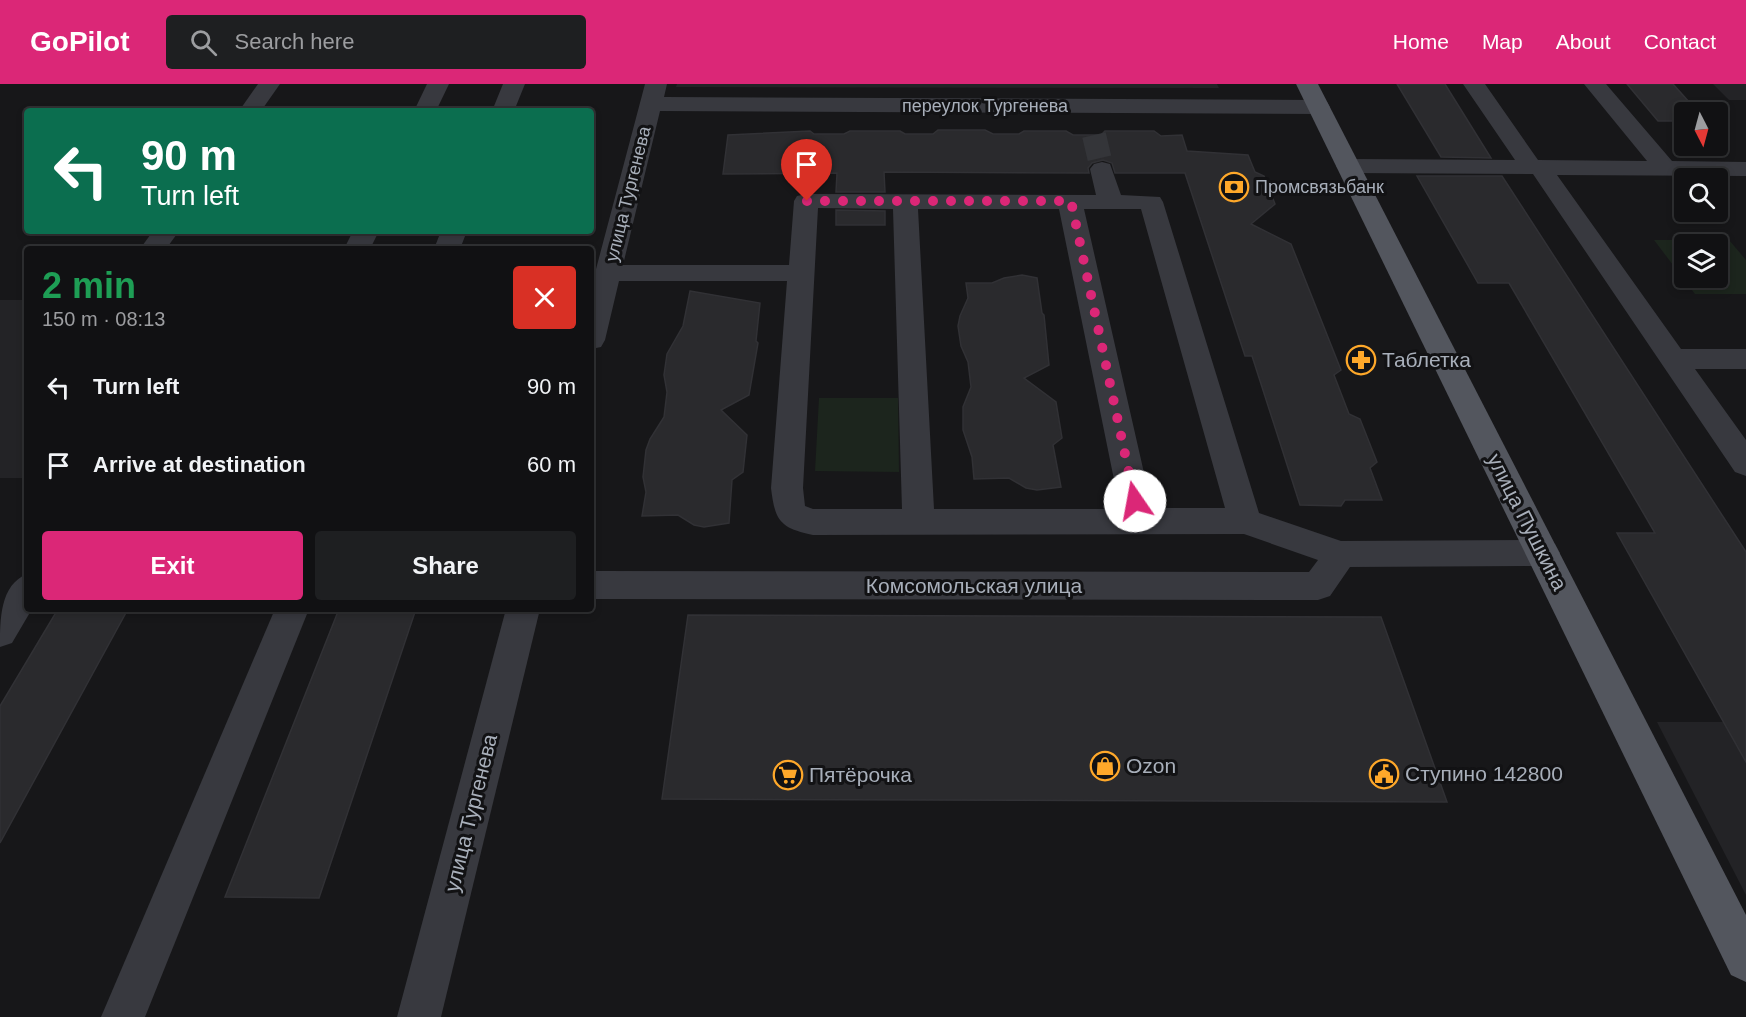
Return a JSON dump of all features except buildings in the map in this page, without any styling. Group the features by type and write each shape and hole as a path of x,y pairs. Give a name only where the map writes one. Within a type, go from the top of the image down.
{"main road":[{"name":"улица Пушкина","path":"1313,96 1746,960"}],"street":[{"path":"252,108 269,84"},
{"path":"426,108 438,84"},
{"path":"504,108 514,84"},
{"path":"1474,84 1536,167 1746,464"},
{"path":"1595,84 1665,168"},
{"name":"переулок Тургенева","path":"653,94 1090,116 1313,96"},
{"name":"улица Тургенева","path":"594,323 602,276 653,94"},
{"path":"1348,166 1746,169"},
{"path":"1102,169 1110,201"},
{"path":"1245,521 1151,201 807,201 787,488 789,511 799,519 813,522 1245,521 1341,554 1542,553"},
{"path":"904,201 919,521"},
{"path":"1071,201 1139,521"},
{"path":"602,276 802,273"},
{"path":"1673,359 1746,359"},
{"name":"Комсомольская улица","path":"594,585 1318,586 1341,554"},
{"path":"0,632 24,593"},
{"path":"123,1017 291,612"},
{"name":"улица Тургенева","path":"420,1017 522,612"}],"shaded area":[{"path":"677,84 1217,84 1219,88 676,87"},
{"path":"1713,84 1746,84 1746,100 1729,100"},
{"path":"1654,240 1674,240 1674,266"},
{"path":"1728,240 1746,260 1746,294 1695,294 1690,288 1728,288"},
{"path":"0,300 24,300 24,478 0,478"},
{"path":"819,398 898,398 899,472 815,471"},
{"path":"1657,722 1746,722 1746,895"}],"tunnel":[{"path":"1094,135 1102,169"}],"place":[{"name":"Промсвязьбанк","path":"1234,187"},
{"name":"Таблетка","path":"1361,360"},
{"name":"Ozon","path":"1105,766"},
{"name":"Ступино 142800","path":"1384,774"},
{"name":"Пятёрочка","path":"788,775"}],"route":[{"path":"807,201 1071,201 1135,501"}]}
